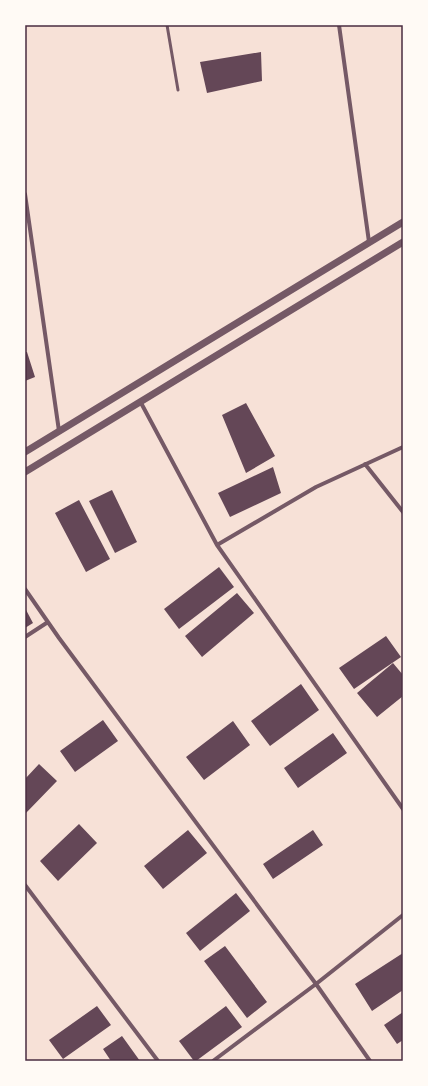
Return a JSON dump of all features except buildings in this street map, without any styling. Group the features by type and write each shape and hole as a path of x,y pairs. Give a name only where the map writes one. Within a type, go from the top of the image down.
{"street":[{"path":"339,25 369,242"},
{"path":"25,194 59,431"},
{"path":"25,452 403,222"},
{"path":"25,472 403,242"},
{"path":"140,401 217,545 403,810"},
{"path":"217,545 316,486 403,447"},
{"path":"365,464 403,512"},
{"path":"25,589 316,984 370,1061"},
{"path":"25,637 48,622"},
{"path":"25,885 158,1061"},
{"path":"213,1061 316,984 403,915"}],"lane":[{"path":"167,25 178,90"}]}
